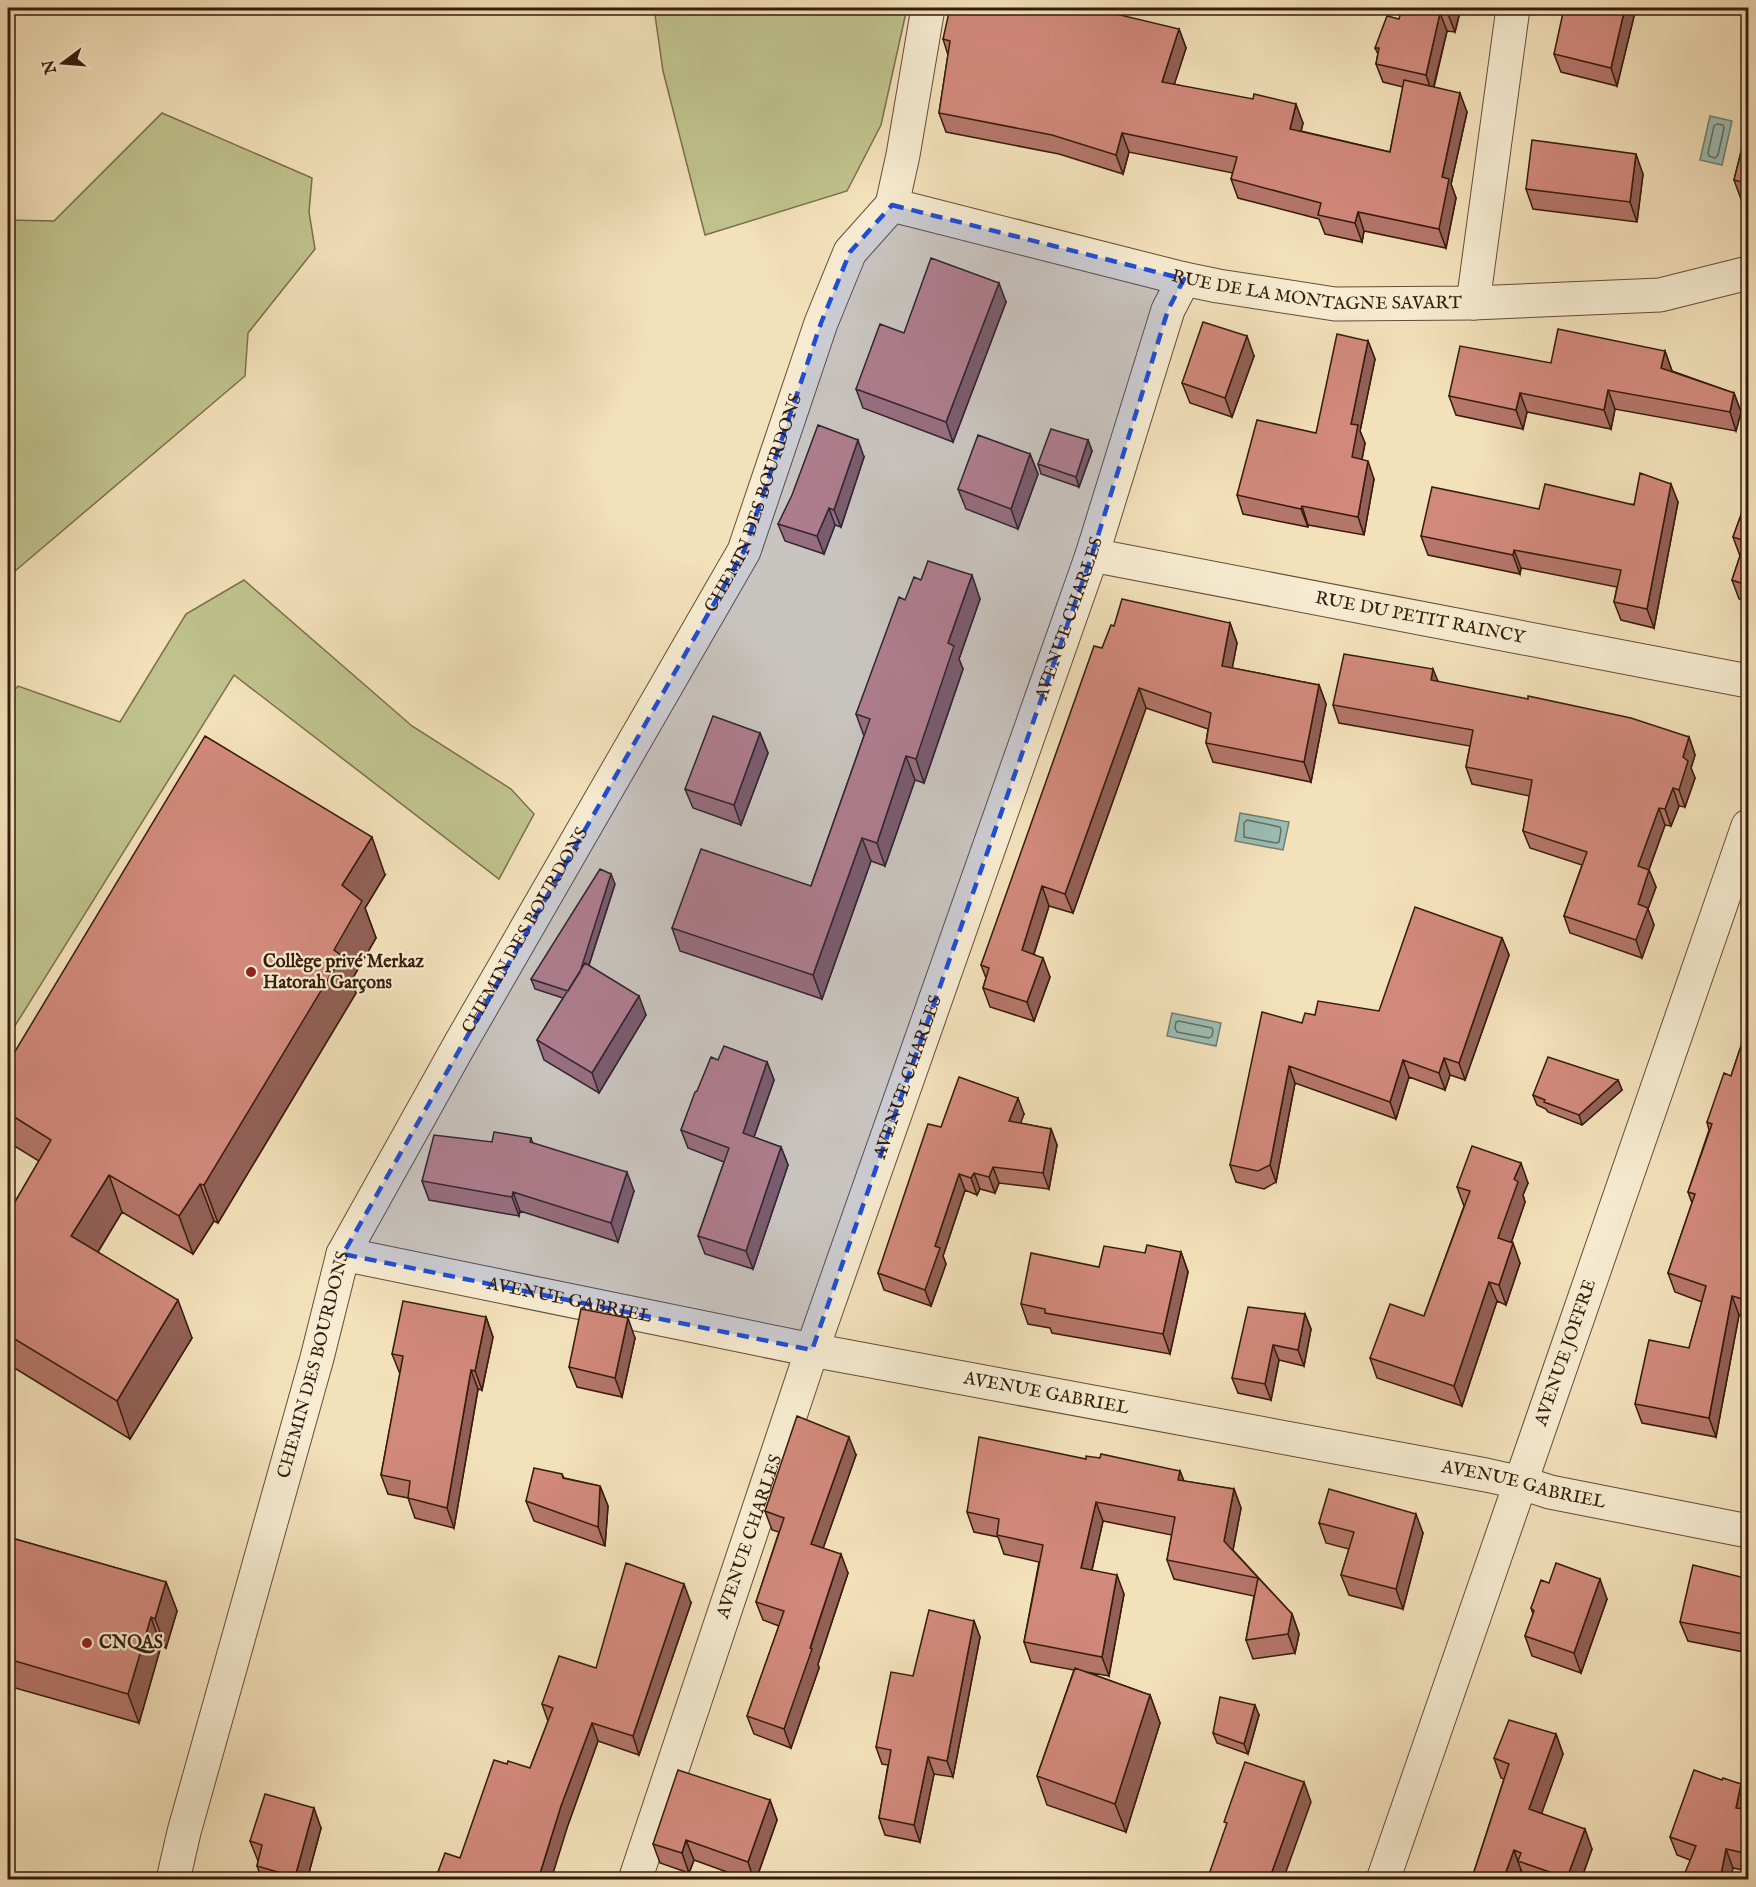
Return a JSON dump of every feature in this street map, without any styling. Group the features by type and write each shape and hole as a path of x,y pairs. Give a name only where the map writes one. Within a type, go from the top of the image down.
{"street":[{"name":"CHEMIN DES BOURDONS","path":"173,1880 184,1832 317,1358 343,1254 460,1044 744,551 820,323 850,252 892,205 903,155 928,8"},
{"path":"1473,303 1513,8"},
{"name":"RUE DE LA MONTAGNE SAVART","path":"892,205 1184,279 1335,304 1473,303 1660,295 1749,273"},
{"name":"AVENUE CHARLES","path":"635,1880 812,1350 1092,555 1168,310 1184,279"},
{"name":"RUE DU PETIT RAINCY","path":"1092,555 1749,681"},
{"name":"AVENUE JOFFRE","path":"1383,1880 1749,826"},
{"name":"AVENUE GABRIEL","path":"343,1254 812,1350 1522,1483 1550,1492 1749,1531"}],"highlighted area":[{"path":"892,205 1184,279 1168,310 1092,555 812,1350 343,1254 744,551 821,323 850,252"}],"green space":[{"path":"654,8 907,8 881,125 847,191 705,235 663,71"},
{"path":"162,113 312,178 309,212 315,249 248,333 245,376 8,577 8,220 54,221"},
{"path":"244,580 412,726 511,789 534,814 499,879 234,675 8,1037 8,697 18,686 120,722 186,614"}],"water":[{"path":"1710,116 1732,121 1722,165 1700,160"},
{"path":"1240,813 1289,822 1283,850 1235,841"},
{"path":"1172,1013 1221,1023 1216,1046 1167,1036"}],"building":[{"path":"950,8 1091,8 1179,29 1162,82 1253,99 1254,94 1296,104 1290,129 1390,152 1404,80 1460,93 1442,177 1449,179 1439,229 1358,212 1355,223 1318,215 1321,203 1231,179 1237,157 1122,133 1116,155 1052,135 939,113 950,41 943,39"},
{"path":"1402,8 1450,8 1448,14 1440,13 1426,75 1376,64 1379,48 1375,48 1387,16 1399,19"},
{"path":"1564,8 1625,8 1611,68 1554,54"},
{"path":"1749,120 1749,184 1734,180"},
{"path":"1532,140 1636,154 1630,202 1526,189"},
{"path":"931,258 999,283 946,422 856,389 880,324 904,333"},
{"path":"1203,322 1247,336 1225,398 1182,383"},
{"path":"1558,329 1665,351 1661,368 1734,393 1730,412 1608,390 1604,410 1520,393 1516,410 1449,396 1460,346 1551,363"},
{"path":"1337,334 1368,341 1351,424 1358,425 1352,457 1368,461 1358,517 1302,506 1301,509 1237,495 1257,420 1316,433"},
{"path":"818,425 858,440 834,510 829,508 817,536 778,524 792,495"},
{"path":"1051,429 1088,440 1076,477 1038,464"},
{"path":"978,435 1030,454 1011,509 958,489"},
{"path":"1640,473 1671,484 1647,609 1614,602 1621,570 1514,550 1513,555 1421,536 1432,487 1539,509 1545,484 1634,505"},
{"path":"1749,493 1749,586 1732,580 1745,541 1733,537"},
{"path":"928,561 972,575 948,643 954,646 916,759 906,756 877,843 862,838 813,975 672,928 701,849 811,886 870,719 856,714 899,597 905,600 914,577 921,580"},
{"path":"1122,599 1230,623 1222,666 1319,685 1304,762 1206,743 1211,713 1139,688 1065,894 1042,886 1022,950 1043,958 1027,1002 983,988 989,968 981,965 1094,646 1102,648 1111,625 1114,626"},
{"path":"1344,654 1433,669 1431,680 1528,699 1528,696 1631,718 1689,737 1683,757 1688,761 1679,790 1673,788 1665,809 1659,808 1638,866 1649,870 1638,904 1648,908 1636,940 1564,916 1587,852 1523,831 1532,780 1466,767 1473,730 1333,705"},
{"path":"713,716 760,733 734,805 685,789"},
{"path":"205,736 372,837 342,885 362,901 334,950 342,956 204,1185 200,1184 179,1216 109,1175 71,1236 178,1300 117,1401 8,1335 8,1197 15,1202 51,1140 8,1113 8,1063"},
{"path":"600,869 611,874 580,972 568,991 531,979"},
{"path":"1415,907 1502,938 1459,1063 1444,1058 1439,1073 1403,1060 1390,1102 1289,1066 1270,1165 1258,1171 1230,1165 1262,1012 1302,1023 1305,1013 1315,1015 1318,1001 1379,1011"},
{"path":"585,963 639,996 592,1073 537,1040"},
{"path":"1749,1022 1749,1191 1745,1201 1749,1203 1749,1301 1732,1296 1709,1418 1635,1404 1649,1340 1689,1348 1706,1286 1668,1273 1695,1194 1688,1192 1712,1124 1707,1122 1724,1073 1731,1076"},
{"path":"724,1046 767,1062 743,1133 781,1147 746,1251 698,1236 729,1148 681,1130 711,1057 718,1060"},
{"path":"1548,1057 1618,1080 1579,1115 1544,1102 1545,1100 1533,1095"},
{"path":"959,1077 1018,1098 1009,1121 1051,1129 1043,1173 993,1167 989,1177 974,1173 971,1178 959,1174 935,1246 940,1248 925,1290 878,1273 928,1124 941,1127"},
{"path":"494,1132 531,1138 530,1142 627,1172 611,1223 513,1192 512,1197 422,1181 434,1135 492,1142"},
{"path":"1472,1146 1521,1163 1514,1179 1518,1182 1498,1238 1513,1243 1499,1285 1489,1282 1454,1386 1370,1358 1390,1304 1424,1316 1470,1191 1457,1187"},
{"path":"1147,1245 1181,1252 1163,1334 1045,1313 1045,1309 1021,1304 1031,1253 1099,1267 1104,1246 1145,1253"},
{"path":"403,1301 486,1317 475,1371 471,1370 447,1508 408,1498 410,1481 381,1475 403,1356 392,1354"},
{"path":"1248,1307 1305,1314 1298,1350 1273,1345 1265,1384 1232,1378"},
{"path":"581,1309 628,1318 615,1378 569,1367"},
{"path":"797,1416 849,1437 811,1544 841,1554 810,1648 812,1649 784,1729 747,1716 784,1611 756,1602 784,1518 765,1511"},
{"path":"979,1437 1086,1459 1086,1456 1100,1458 1101,1454 1180,1471 1178,1480 1234,1489 1224,1541 1292,1614 1288,1634 1246,1640 1258,1578 1167,1560 1175,1517 1096,1502 1081,1568 1117,1575 1102,1657 1024,1642 1043,1545 997,1535 999,1519 967,1512"},
{"path":"534,1468 562,1474 563,1478 600,1486 598,1527 526,1501"},
{"path":"1329,1489 1416,1514 1396,1589 1341,1575 1354,1532 1319,1523"},
{"name":"CNQAS","path":"8,1537 166,1582 155,1619 151,1617 128,1694 8,1659"},
{"path":"626,1563 684,1584 633,1736 592,1723 561,1806 538,1880 435,1880 445,1853 460,1858 494,1760 507,1764 508,1761 530,1768 553,1708 542,1704 559,1656 596,1668"},
{"path":"1556,1563 1600,1579 1574,1653 1525,1636 1534,1611 1531,1608 1541,1580 1549,1583"},
{"path":"1693,1565 1749,1579 1749,1635 1680,1622"},
{"path":"929,1610 974,1621 947,1761 928,1757 914,1825 879,1818 891,1750 876,1747 891,1672 913,1676"},
{"path":"1075,1668 1150,1695 1115,1804 1037,1776"},
{"path":"1220,1697 1255,1705 1244,1744 1213,1733"},
{"path":"1509,1720 1556,1734 1529,1809 1585,1829 1567,1878 1518,1861 1521,1853 1514,1850 1503,1880 1472,1878 1509,1764 1494,1758"},
{"path":"1245,1762 1304,1782 1269,1880 1207,1880 1227,1823 1224,1822"},
{"path":"678,1770 770,1800 748,1862 686,1840 682,1853 653,1844"},
{"path":"1694,1770 1741,1784 1736,1808 1749,1810 1749,1854 1726,1849 1720,1880 1682,1880 1696,1846 1670,1837"},
{"path":"265,1794 314,1808 295,1877 257,1866 262,1845 250,1841"}],"place":[{"name":"Collège privé Merkaz Hatorah Garçons","path":"251,972"},
{"name":"CNQAS","path":"87,1643"}]}
